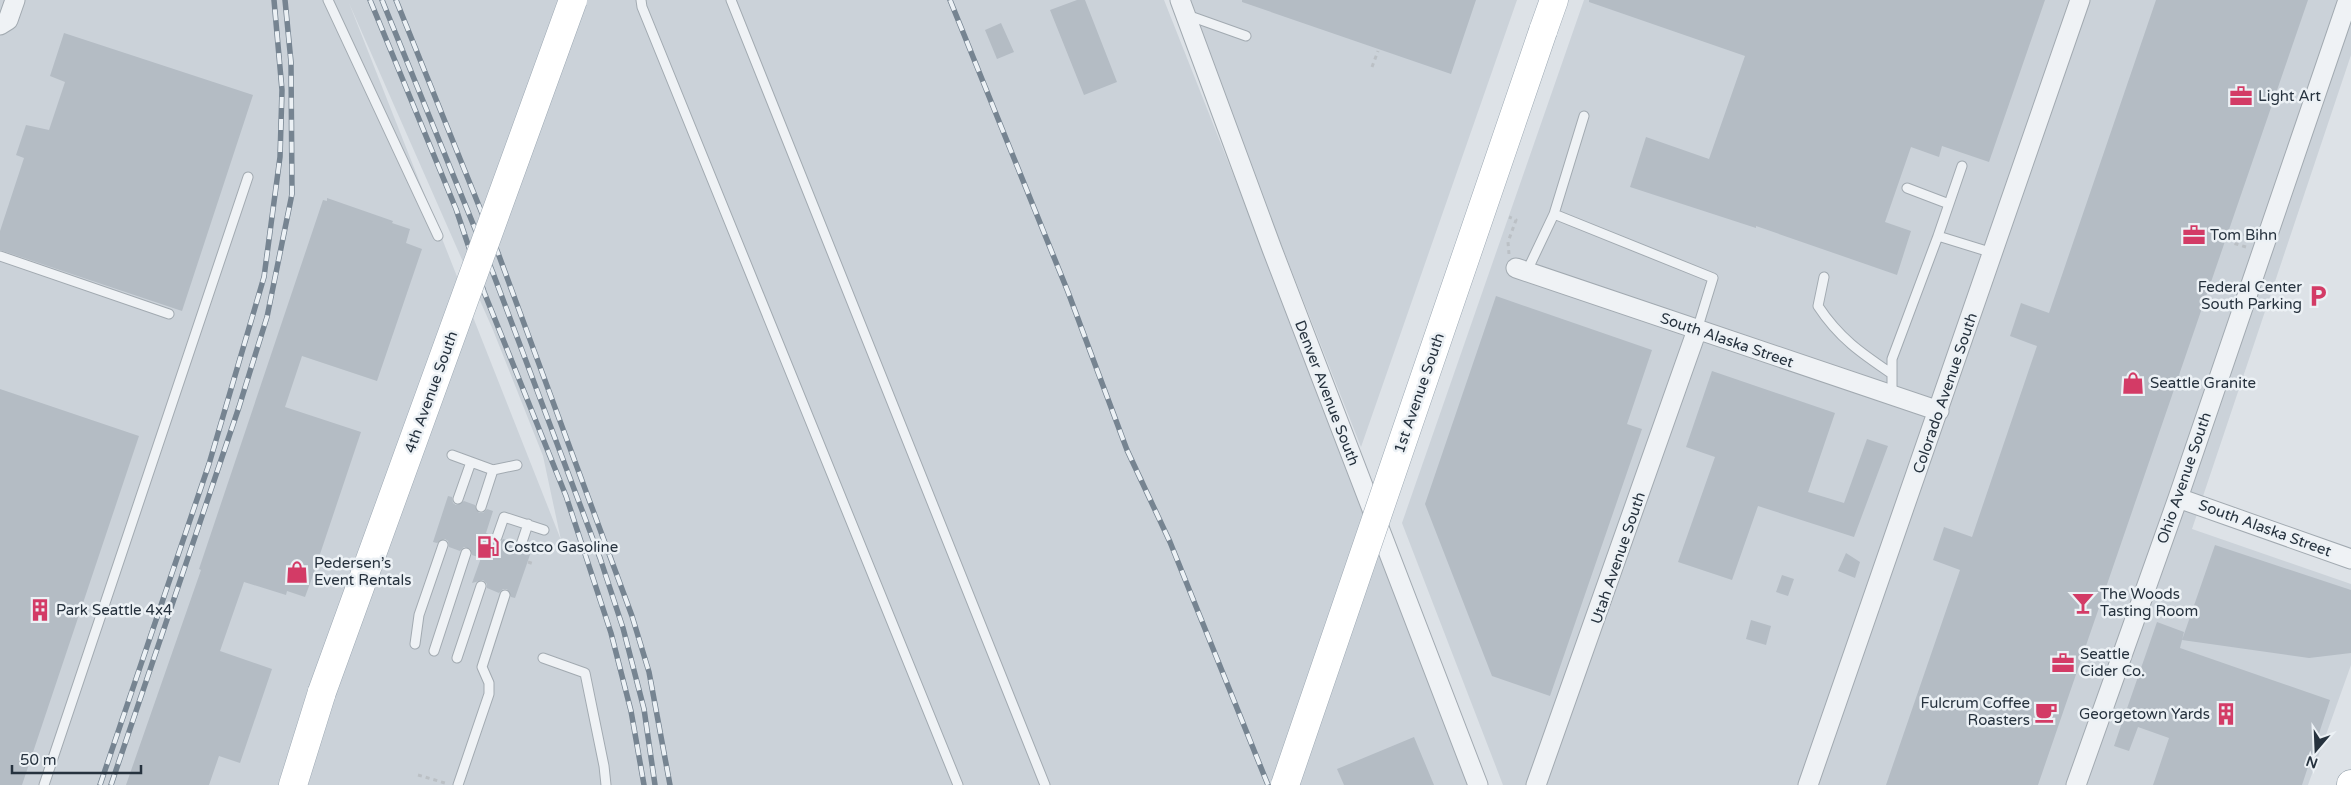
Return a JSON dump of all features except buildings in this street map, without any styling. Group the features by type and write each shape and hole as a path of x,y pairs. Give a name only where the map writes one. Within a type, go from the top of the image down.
{"main road":[{"name":"4th Avenue South","path":"293,785 322,692 573,0"},
{"name":"1st Avenue South","path":"1285,785 1554,0"}],"street":[{"path":"0,24 8,20 15,0"},
{"name":"Colorado Avenue South","path":"1808,785 2080,0"},
{"name":"Ohio Avenue South","path":"2076,785 2178,498 2348,0"},
{"name":"Denver Avenue South","path":"1186,5 1279,268 1478,785"},
{"name":"South Alaska Street","path":"1521,269 1939,411"},
{"name":"Utah Avenue South","path":"1536,785 1697,330"},
{"name":"South Alaska Street","path":"2178,498 2351,560"}],"lane":[{"path":"328,0 438,236"},
{"path":"641,0 642,7 958,785"},
{"path":"731,0 1045,785"},
{"path":"1186,5 1246,36"},
{"path":"1521,269 1554,214 1584,116"},
{"path":"1892,396 1892,359 1962,166"},
{"path":"44,785 248,176"},
{"path":"1907,188 1949,204"},
{"path":"1554,214 1713,278 1697,330"},
{"path":"1938,236 1993,253"},
{"path":"0,256 169,314"},
{"path":"1824,276 1818,306 1832,328 1860,352 1892,374"},
{"path":"452,455 493,470 517,465"},
{"path":"458,499 471,462"},
{"path":"481,507 493,470"},
{"path":"498,537 504,517 544,530"},
{"path":"521,545 528,524"},
{"path":"415,644 419,615 443,545"},
{"path":"434,650 466,553"},
{"path":"457,658 481,586"},
{"path":"458,785 489,694 490,683 482,666 505,595"},
{"path":"543,658 586,673 606,785"}],"path":[{"path":"1372,67 1378,51"},
{"path":"1509,217 1516,220 1507,250 1521,269"},
{"path":"2249,248 2233,244 2237,232 2253,237"},
{"path":"528,562 534,564"},
{"path":"418,775 445,783"}],"shaded area":[{"path":"0,0 1164,0 1475,785 0,785","holes":["349,3 493,330 543,456 561,540"]},
{"path":"1185,0 1517,0 1361,447"},
{"path":"1584,0 2351,0 2351,55 2192,529 2351,584 2351,665 2308,785 1503,785 1402,523"}],"railway":[{"path":"100,785 209,464 264,277 280,157 282,90 274,0"},
{"path":"111,785 239,407 267,317 292,194 291,62 285,0"},
{"path":"370,0 456,209 484,292 566,496 611,633 631,711 644,785"},
{"path":"382,0 493,273 600,558 623,628 644,709 655,785"},
{"path":"396,0 498,253 632,616 649,672 670,785"},
{"path":"950,0 1068,292 1127,450 1170,542 1268,785"}],"place":[{"name":"Light Art","path":"2241,96"},
{"name":"Tom Bihn","path":"2194,235"},
{"name":"Federal Center South Parking","path":"2318,296"},
{"name":"Seattle Granite","path":"2133,383"},
{"name":"Costco Gasoline","path":"488,547"},
{"name":"Pedersen’s Event Rentals","path":"297,572"},
{"name":"The Woods Tasting Room","path":"2083,603"},
{"name":"Park Seattle 4x4","path":"40,610"},
{"name":"Seattle Cider Co.","path":"2063,663"},
{"name":"Fulcrum Coffee Roasters","path":"2046,712"},
{"name":"Georgetown Yards","path":"2226,714"}]}
